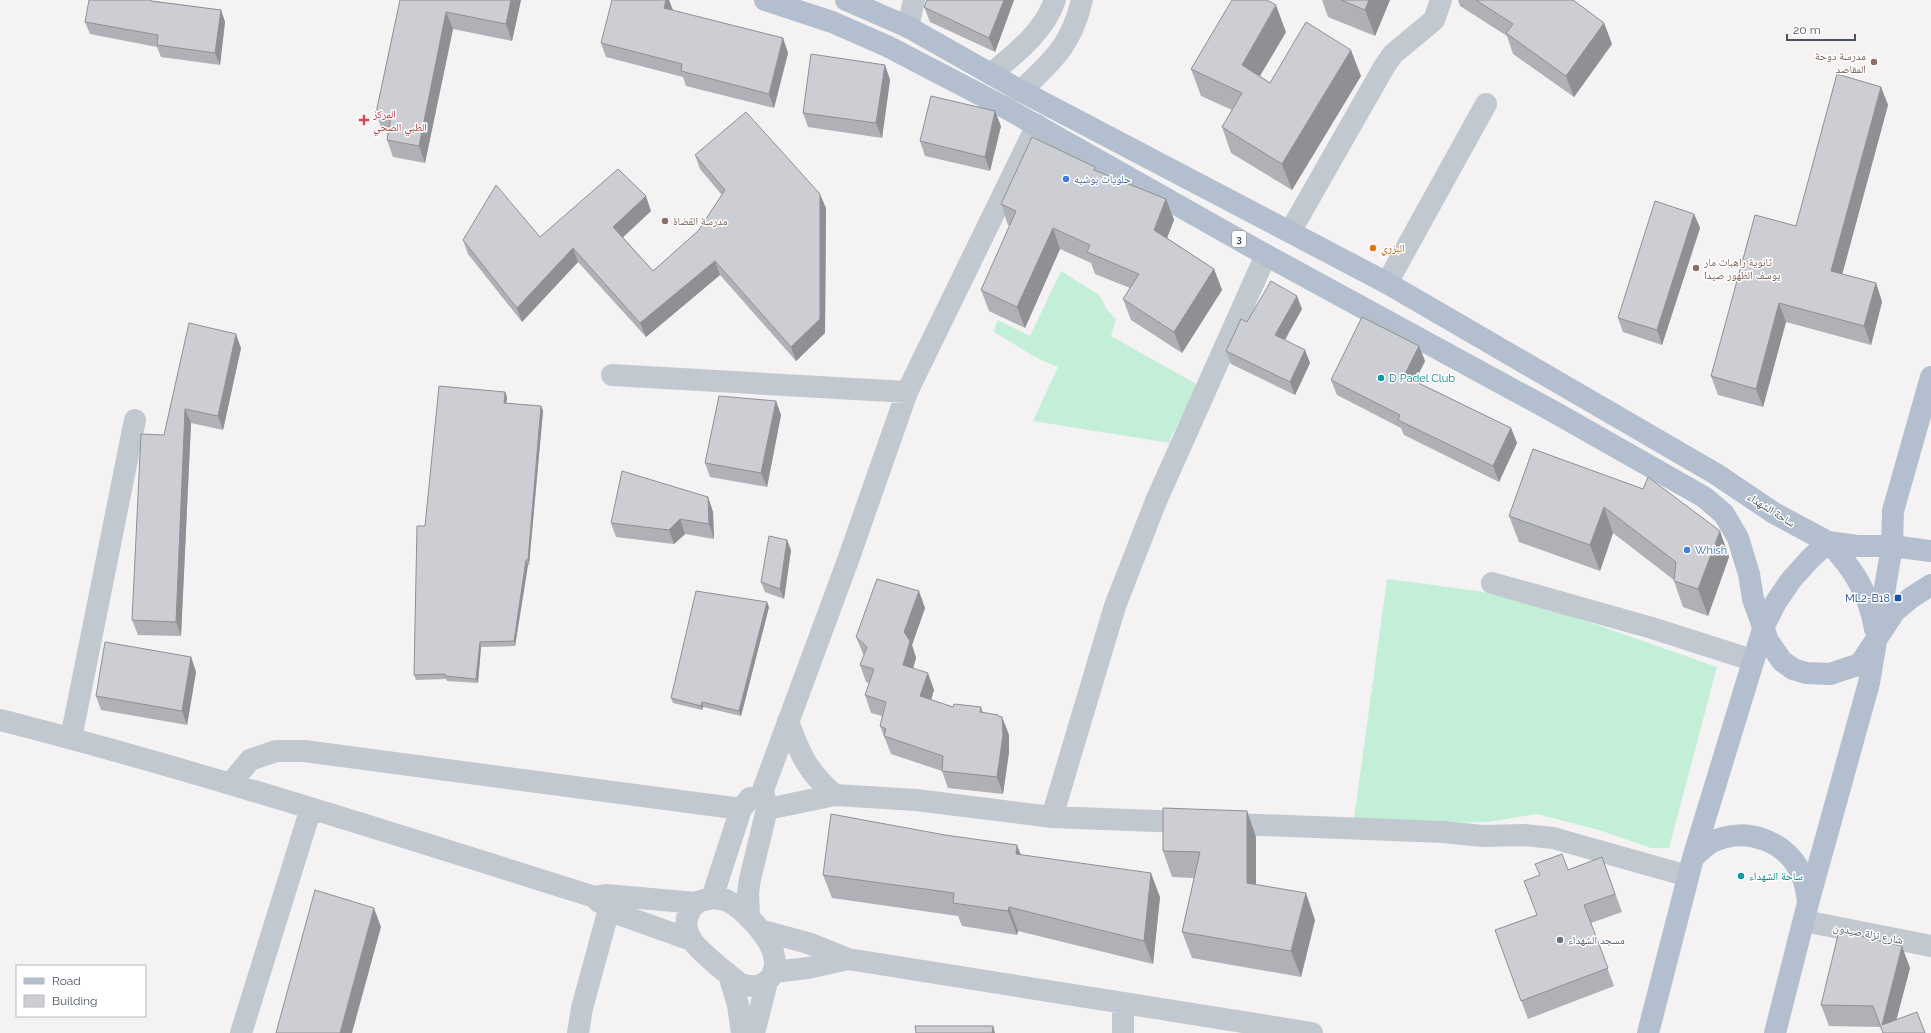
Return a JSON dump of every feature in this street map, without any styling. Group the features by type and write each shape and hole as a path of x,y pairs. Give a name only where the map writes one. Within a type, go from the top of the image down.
{"main road":[{"name":"3","path":"765,0 832,22 887,46 1037,124 1266,255 1543,405 1704,497 1724,514 1738,538 1749,574 1753,599 1764,626"},
{"name":"ساحة الشهداء","path":"846,0 908,27 1021,91 1386,283 1716,474 1774,513 1828,542 1857,546 1892,546 1931,552"},
{"path":"1775,1033 1806,912 1869,683 1892,546 1893,510 1931,377"},
{"path":"1857,546 1882,526 1893,510"},
{"path":"1648,1033 1691,867 1752,660 1764,626 1776,602 1791,580 1808,560 1828,542 1846,560 1862,587 1868,603 1876,640"},
{"path":"1764,626 1768,641 1782,661 1793,669 1806,673 1830,674 1860,664 1895,611 1908,600 1931,586"},
{"path":"1691,867 1712,842 1735,836 1759,838 1771,842 1781,848 1797,867 1803,878 1806,912"}],"street":[{"path":"908,27 914,0"},
{"path":"991,74 1035,34 1047,18 1055,0"},
{"path":"1021,91 1057,56 1067,41 1078,15 1082,0"},
{"path":"1290,232 1384,67 1393,54 1434,20 1441,0"},
{"path":"1386,283 1486,104"},
{"path":"754,924 748,893 765,800 788,722 847,563 907,392 1037,124"},
{"path":"1052,817 1115,606 1156,501 1266,255"},
{"path":"612,375 907,392"},
{"path":"71,738 135,420"},
{"path":"1492,583 1652,628 1752,660"},
{"path":"0,720 71,738 311,808 602,903 641,922 691,940 739,983 748,987 762,985 770,977 848,959"},
{"path":"788,722 799,750 814,776 835,795"},
{"path":"230,784 250,760 276,751 304,751 741,810"},
{"path":"691,940 687,928 687,918 704,900 741,810 751,797 765,800 835,795 916,800 1052,817 1443,832 1483,836 1524,835 1553,838 1691,867"},
{"path":"241,1033 311,808"},
{"path":"578,1033 602,903 606,895 726,900 754,924 773,950 775,958 754,1033"},
{"name":"شارع نزلة صيدون","path":"1806,912 1931,946"},
{"path":"754,924 848,959 1312,1033"},
{"path":"729,974 738,1005 742,1033"},
{"path":"1123,1003 1123,1033"}],"green space":[{"path":"1061,271 1099,295 1108,311 1116,319 1111,336 1198,385 1170,439 1170,443 1033,421 1058,367 1039,359 994,332 997,320 1030,336"},
{"path":"1387,579 1478,591 1543,606 1717,667 1669,848 1651,848 1599,830 1537,814 1488,822 1439,823 1354,819"}],"building":[{"path":"89,0 151,0 221,10 215,53 157,45 158,35 85,22"},
{"path":"400,0 511,0 506,24 446,12 419,146 387,140 391,116 376,113"},
{"path":"612,0 666,0 664,8 783,38 769,94 681,71 682,64 601,43"},
{"path":"927,0 1004,0 989,38 924,7"},
{"path":"1232,0 1267,0 1276,5 1242,65 1270,83 1306,22 1351,50 1282,164 1222,127 1242,93 1191,69"},
{"path":"1341,0 1369,0 1365,10"},
{"path":"1476,0 1573,0 1604,23 1566,76 1506,33 1513,24"},
{"path":"811,54 885,65 876,123 803,113"},
{"path":"1837,74 1881,87 1831,271 1876,283 1864,326 1779,303 1756,389 1711,376 1755,215 1796,226"},
{"path":"931,96 995,111 985,157 920,141"},
{"path":"746,112 820,194 820,319 791,347 715,261 640,323 573,248 517,308 463,240 496,185 540,237 618,169 646,196 613,227 653,271 698,231 725,190 695,155"},
{"path":"1032,137 1095,167 1094,170 1166,199 1154,230 1214,269 1174,332 1123,299 1139,274 1087,252 1090,245 1053,228 1017,307 981,290 1016,211 1001,204"},
{"path":"1655,201 1694,214 1657,330 1618,318"},
{"path":"1271,281 1297,296 1275,335 1305,350 1290,382 1226,351 1241,319 1247,322"},
{"path":"1362,317 1419,346 1404,376 1511,428 1493,466 1398,420 1400,415 1331,380"},
{"path":"189,323 236,334 218,416 185,409 176,622 132,620 141,434 164,435"},
{"path":"439,386 505,392 504,403 541,406 528,560 526,560 514,641 480,642 476,679 445,676 445,674 414,675 417,526 425,526"},
{"path":"719,396 776,401 761,473 705,463"},
{"path":"1533,449 1643,489 1648,477 1720,531 1698,589 1674,581 1676,562 1604,507 1590,545 1509,516"},
{"path":"622,471 708,497 709,524 680,519 669,530 611,523"},
{"path":"769,536 787,540 780,589 761,582"},
{"path":"877,579 919,591 904,632 910,641 903,665 928,673 920,696 953,707 954,704 981,707 980,712 1002,717 1003,735 997,777 942,771 943,756 884,736 886,729 880,726 886,702 865,695 874,669 860,665 867,647 856,637"},
{"path":"696,591 767,602 739,711 702,702 701,706 671,698"},
{"path":"105,642 191,657 182,711 96,696"},
{"path":"1163,808 1247,811 1247,883 1306,893 1291,951 1182,932 1200,852 1163,851"},
{"path":"831,814 945,835 1017,845 1016,854 1151,873 1144,941 1009,907 1008,911 953,903 954,893 823,875"},
{"name":"مسجد الشهداء","path":"1562,854 1568,870 1602,857 1615,894 1584,905 1608,968 1521,1001 1495,930 1537,915 1524,881 1540,875 1535,864"},
{"path":"315,890 374,908 340,1033 276,1033"},
{"path":"1839,931 1902,946 1882,1025 1917,1012 1925,1033 1883,1033 1873,1006 1821,1005"},
{"path":"915,1026 993,1026 992,1033 916,1033"}],"place":[{"name":"مدرسة دوحة المقاصد","path":"1874,62"},
{"name":"المركز الطبي الصحي","path":"364,120"},
{"name":"حلويات بوشيه","path":"1066,179"},
{"name":"مدرسة القضاة","path":"665,221"},
{"name":"البزري","path":"1373,248"},
{"name":"ثانوية راهبات مار يوسف الظهور صيدا","path":"1696,268"},
{"name":"D Padel Club","path":"1381,378"},
{"name":"Whish","path":"1687,550"},
{"name":"ML2-B18","path":"1898,598"},
{"name":"ساحة الشهداء","path":"1741,876"},
{"name":"مسجد الشهداء","path":"1560,940"}]}
